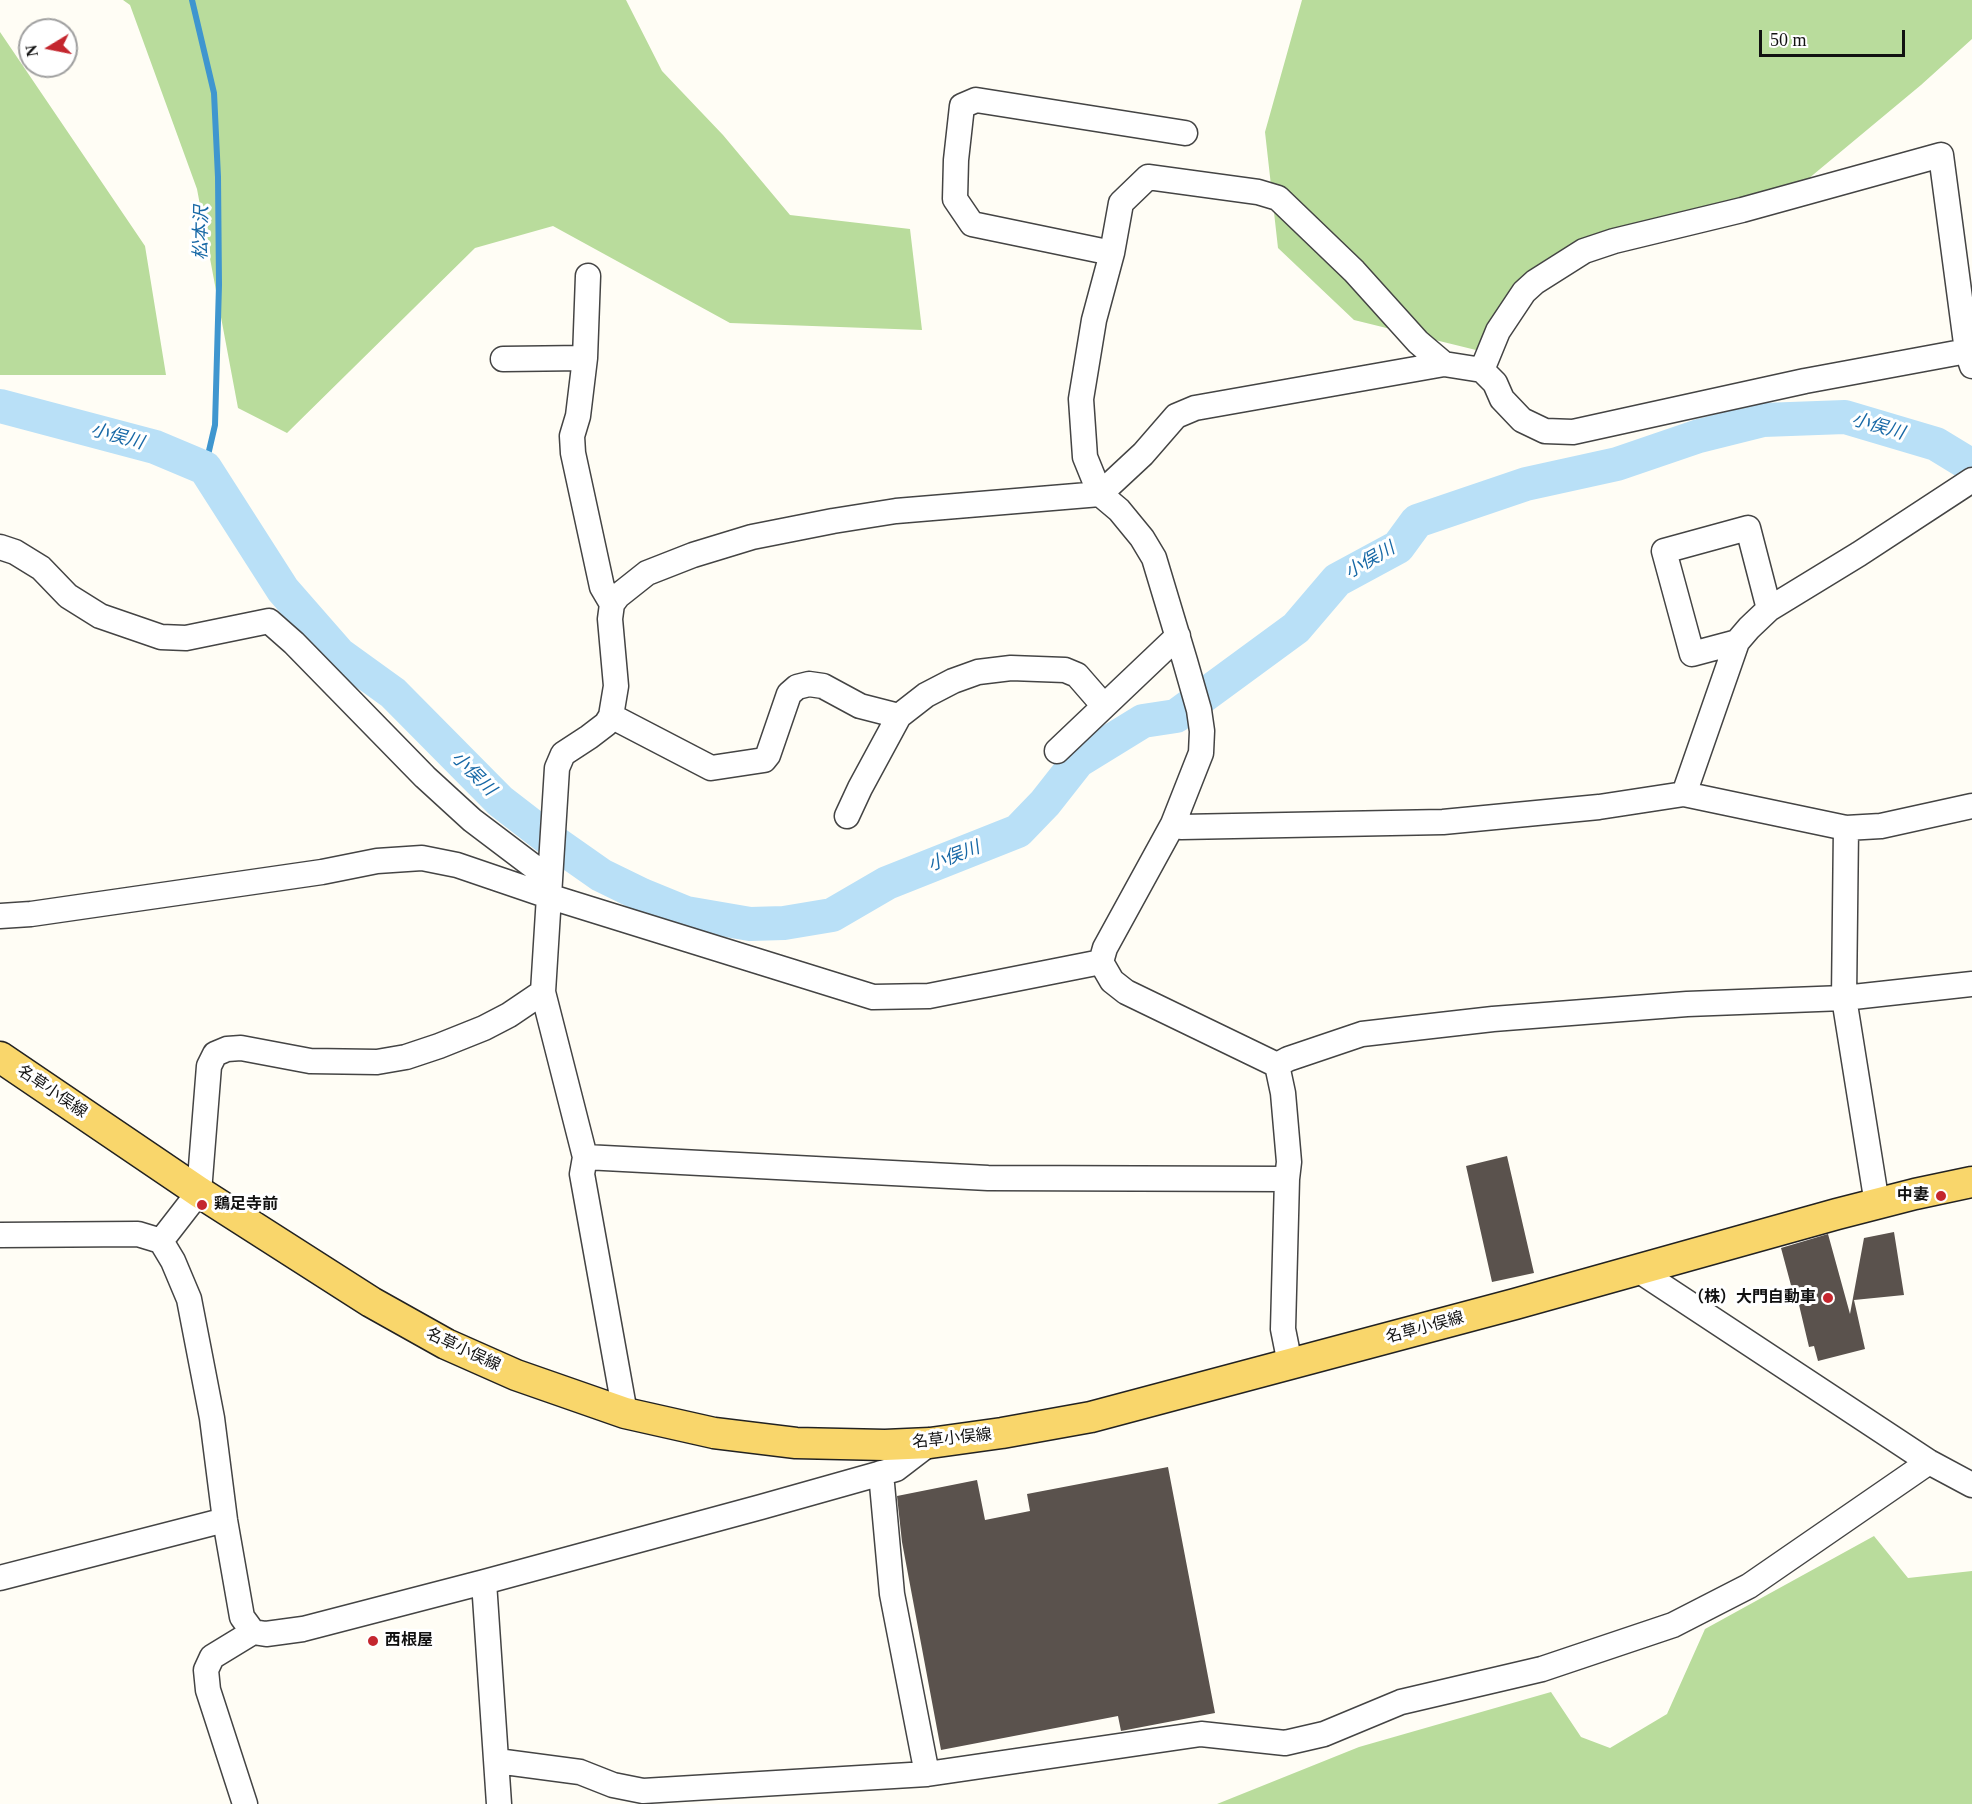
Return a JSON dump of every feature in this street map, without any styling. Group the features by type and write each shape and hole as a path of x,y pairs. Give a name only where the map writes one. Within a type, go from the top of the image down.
{"main road":[{"name":"名草小俣線","path":"0,1057 199,1192 371,1302 446,1344 551,1389 625,1413 672,1425 764,1440 874,1445 930,1443 1091,1417 1877,1204 1972,1182"}],"street":[{"path":"1112,253 972,224 955,200 956,160 962,106 976,100 1185,133"},
{"path":"625,1413 582,1174 585,1157 543,992 557,768 563,754 606,724 611,716 616,686 610,619 612,604 618,596 647,573 693,555 752,537 896,511 1100,494 1143,454 1176,416 1195,408 1444,363 1482,370 1495,383 1502,399 1522,420 1545,431 1573,432 1805,381 1970,358 1941,155 1584,251 1535,282 1524,292 1498,331 1482,370"},
{"path":"1277,1065 1126,992 1112,981 1101,962 1105,948 1173,824 1201,753 1202,731 1199,710 1154,558 1142,538 1119,510 1100,494 1085,457 1081,399 1094,320 1112,253 1122,203 1148,177 1258,192 1278,198 1354,271 1418,342 1444,363"},
{"path":"588,276 585,358 578,416 572,436 573,453 602,587 612,604"},
{"path":"503,359 585,358"},
{"path":"1684,794 1737,642 1769,609 1859,554 1965,484"},
{"path":"1737,642 1692,654 1664,551 1748,528 1769,609"},
{"path":"0,547 15,552 41,568 68,596 100,616 161,638 186,638 269,621 294,643 448,799 550,882"},
{"path":"1057,751 1178,636"},
{"path":"847,816 899,716 926,695 953,681 978,672 1011,668 1065,670 1077,675 1104,706"},
{"path":"611,716 711,768 764,760 768,755 789,694 797,687 809,684 823,686 860,706 899,716"},
{"path":"1173,824 1181,827 1443,822 1599,807 1684,794 1846,828 1881,826 1972,806"},
{"path":"1846,828 1844,998 1877,1204"},
{"path":"0,916 31,914 322,872 377,861 422,858 550,882 873,996 930,996 1101,962"},
{"path":"1277,1065 1288,1059 1362,1035 1414,1028 1493,1019 1687,1004 1844,998 1972,984"},
{"path":"161,1241 199,1192 209,1066 215,1054 227,1049 241,1048 310,1061 377,1062 406,1057 484,1028 509,1016 543,992"},
{"path":"1277,1065 1284,1105 1289,1162 1283,1329 1290,1364"},
{"path":"585,1157 988,1178 1287,1179"},
{"path":"0,1235 138,1234 161,1241 173,1261 189,1299 212,1418 225,1520 242,1617 253,1632"},
{"path":"1638,1270 1929,1462 1972,1485"},
{"path":"245,1804 208,1690 206,1670 212,1657 253,1632 266,1634 303,1629 882,1473 896,1468 930,1443"},
{"path":"498,1761 580,1772 613,1785 643,1791 927,1774 1201,1734 1285,1743 1324,1734 1401,1702 1542,1669 1673,1625 1749,1586 1929,1462"},
{"path":"882,1473 892,1594 927,1774"},
{"path":"0,1578 225,1520"},
{"path":"484,1582 498,1761 499,1804"}],"green space":[{"path":"123,0 626,0 662,71 723,135 790,215 910,229 922,330 730,323 553,226 475,248 287,433 238,408 197,189 130,5"},
{"path":"1302,0 1972,0 1972,39 1921,85 1802,184 1561,254 1480,351 1354,320 1278,248 1265,132"},
{"path":"0,32 18,59 18,78 31,78 145,246 166,375 0,375"},
{"path":"1874,1536 1908,1578 1972,1571 1972,1804 1217,1804 1359,1747 1551,1692 1581,1737 1610,1748 1667,1714 1705,1629"}],"building":[{"path":"1507,1156 1534,1273 1492,1282 1466,1166"},
{"path":"1894,1232 1904,1295 1854,1300 1865,1349 1818,1361 1814,1346 1809,1347 1795,1288 1792,1289 1781,1248 1828,1234 1850,1314 1864,1238"},
{"path":"1168,1467 1215,1713 1121,1731 1118,1716 941,1750 902,1542 897,1496 977,1480 985,1520 1030,1511 1027,1494"}],"waterway":[{"name":"松本沢","path":"192,0 214,93 218,177 219,285 215,425 205,468"},
{"name":"小俣川","path":"0,406 155,447 205,468 283,590 339,654 393,693 500,801 601,875 686,913 750,924 784,923 832,915 887,883 1018,831 1045,803 1078,761 1143,721 1176,716 1296,628 1337,580 1398,547 1417,521 1526,484 1617,464 1699,436 1763,420 1845,417 1936,444 1972,466"}],"place":[{"name":"中妻","path":"1941,1196"},
{"name":"鶏足寺前","path":"202,1205"},
{"name":"（株）大門自動車","path":"1828,1298"},
{"name":"西根屋","path":"373,1641"}]}
